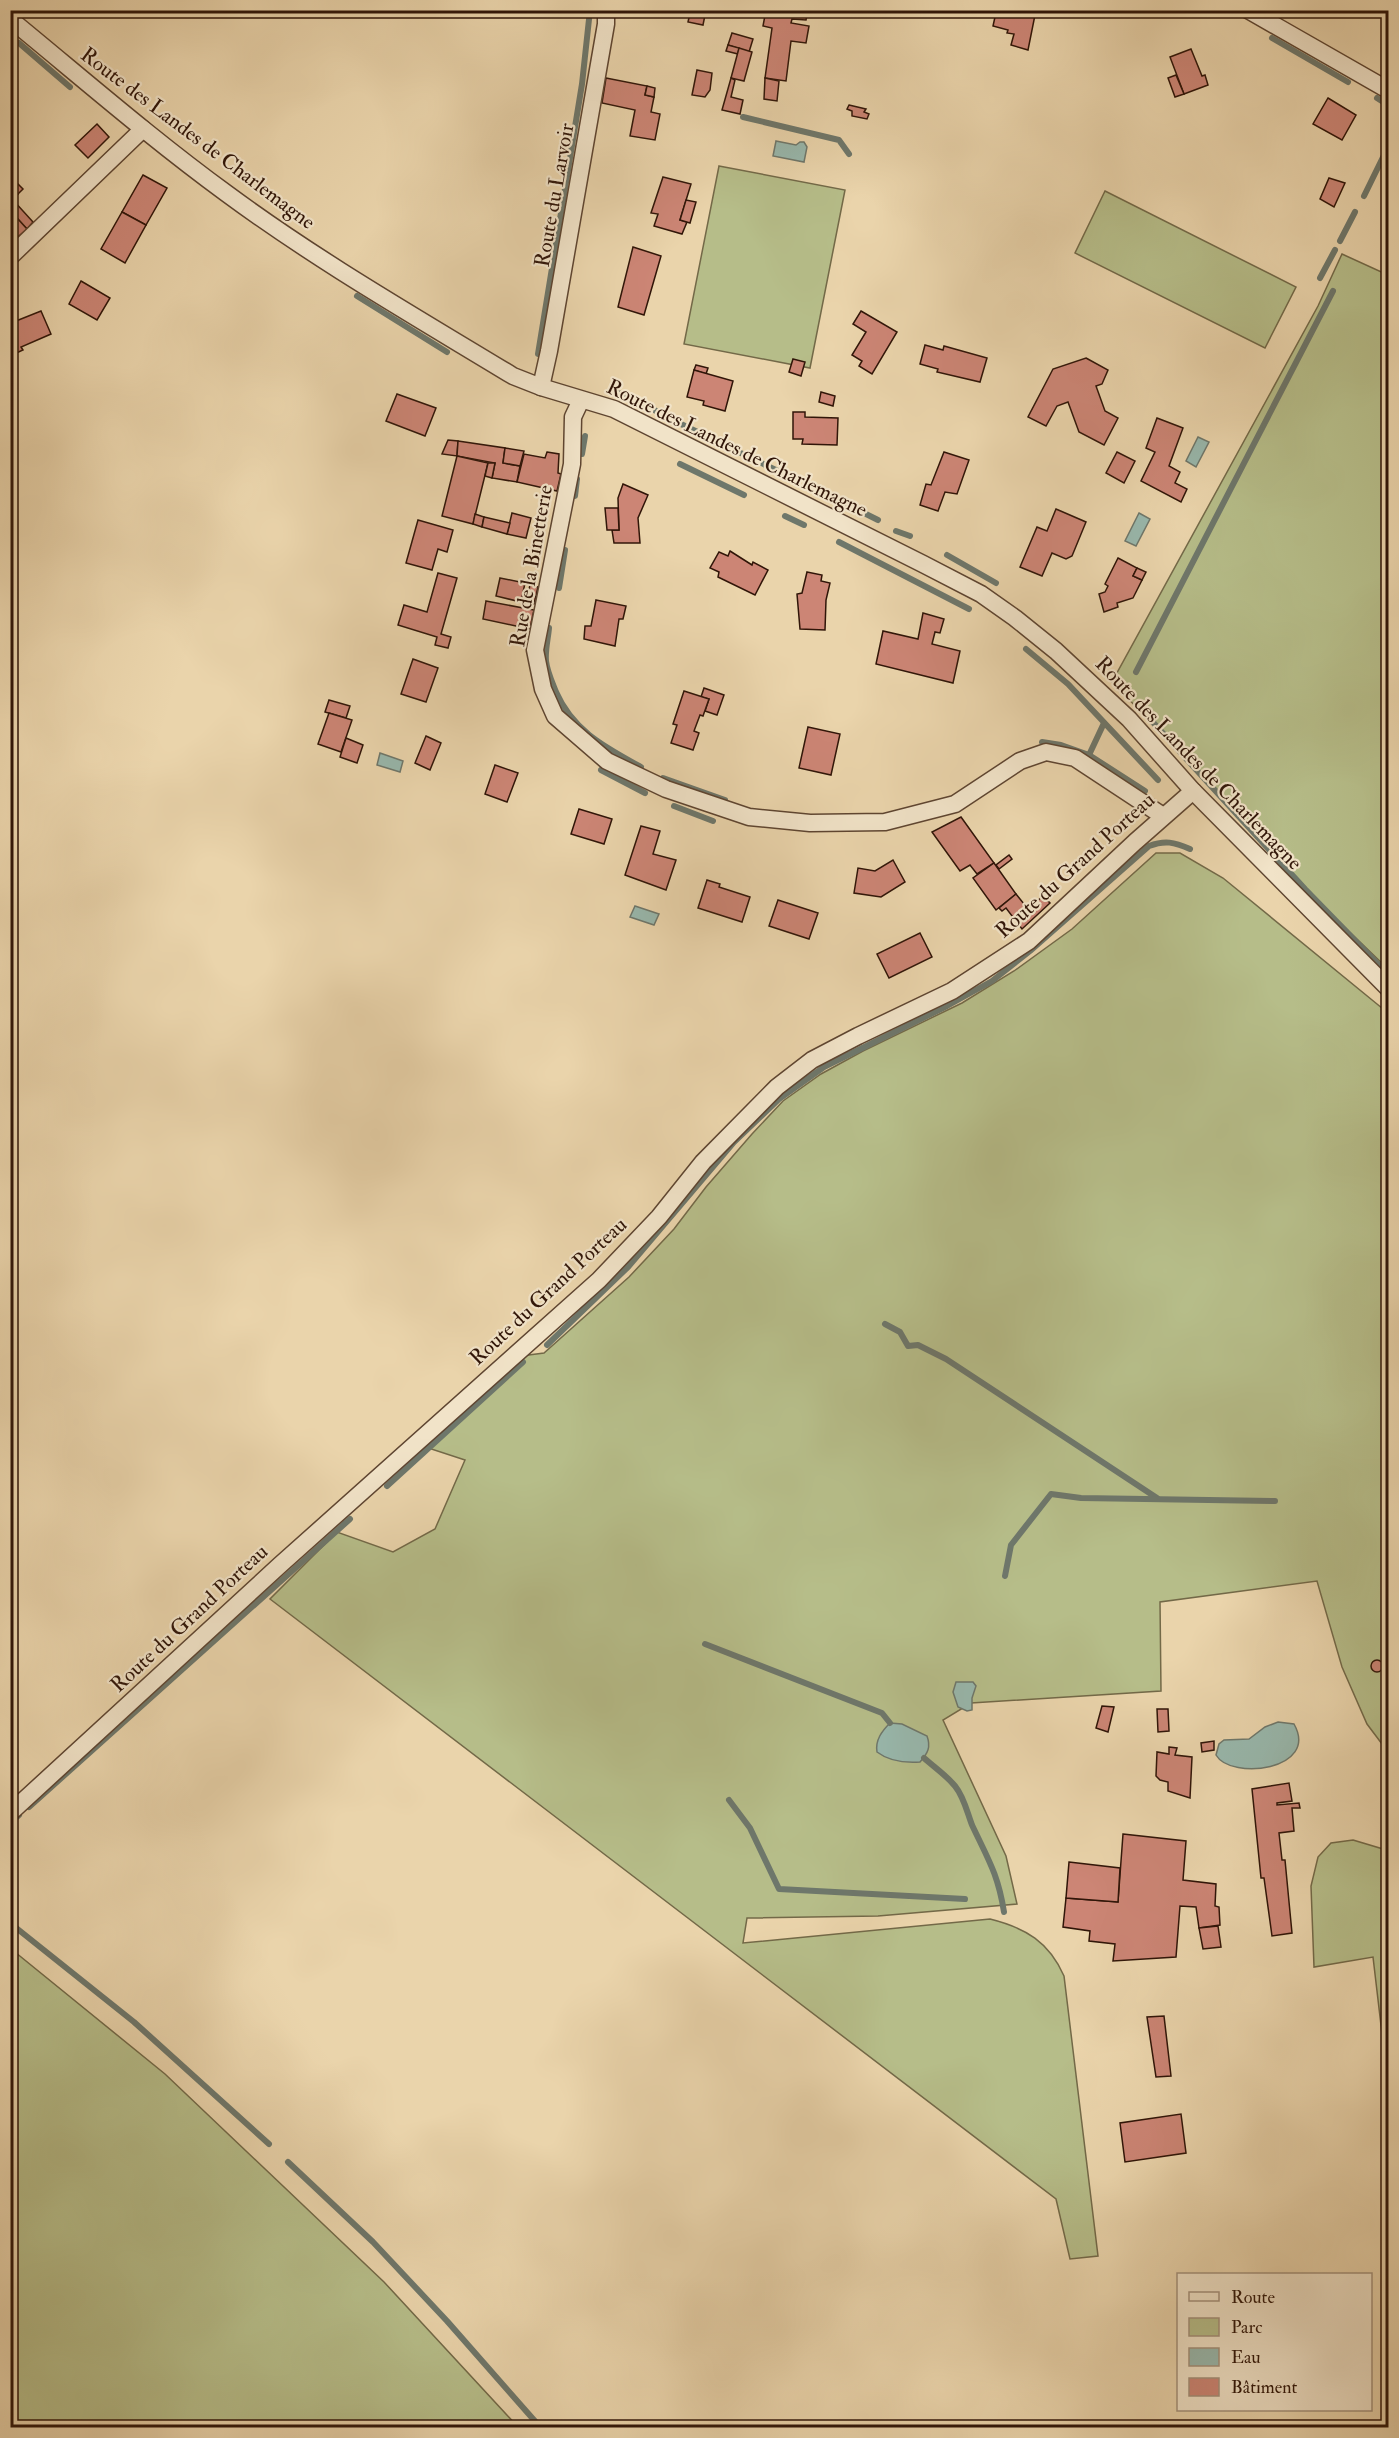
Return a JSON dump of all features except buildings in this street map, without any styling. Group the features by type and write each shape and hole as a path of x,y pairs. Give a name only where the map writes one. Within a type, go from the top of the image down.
{"street":[{"name":"Route du Larvoir","path":"541,387 606,24 606,10"},
{"path":"1248,10 1389,90"},
{"name":"Route des Landes de Charlemagne","path":"10,20 225,193 344,274 513,376 614,409 981,594 1015,618 1106,696 1147,737 1193,791 1389,988"},
{"path":"10,257 144,129"},
{"name":"Rue de la Binetterie","path":"581,400 573,417 572,464 535,650 543,689 555,716 607,760 666,789 750,818 810,823 885,822 955,804 1020,761 1046,752 1075,758 1163,816"},
{"name":"Route du Grand Porteau","path":"10,1814 280,1565 599,1280 658,1217 703,1161 777,1087 812,1060 858,1035 952,991 1029,941 1193,791"}],"green space":[{"path":"719,166 845,190 810,368 684,344"},
{"path":"1105,191 1296,287 1265,348 1075,253"},
{"path":"1342,254 1388,275 1388,969 1305,889 1202,775 1112,682 1318,306"},
{"path":"1156,853 1180,853 1223,878 1388,1013 1388,1752 1367,1724 1342,1667 1317,1581 1160,1602 1161,1691 971,1703 943,1720 1006,1856 1017,1904 878,1916 747,1918 743,1943 990,1919 1015,1927 1043,1945 1064,1976 1098,2256 1070,2259 1056,2199 270,1599 337,1532 393,1552 435,1529 465,1460 416,1444 521,1356 544,1353 629,1277 674,1229 706,1187 783,1101 821,1074 962,1003 1014,971 1072,929"},
{"path":"1353,1840 1383,1849 1388,1854 1388,2085 1373,1957 1314,1967 1311,1886 1318,1857 1331,1843"},
{"path":"10,1948 165,2074 384,2282 518,2427 11,2427"}],"water":[{"path":"776,141 796,145 804,142 807,147 804,162 773,156"},
{"path":"1198,437 1209,442 1196,467 1186,461"},
{"path":"1139,513 1150,519 1136,546 1125,541"},
{"path":"380,753 403,761 400,772 377,765"},
{"path":"635,906 659,914 654,925 630,917"},
{"path":"956,1682 973,1682 976,1686 972,1698 972,1710 967,1711 958,1707 953,1692"},
{"path":"1278,1722 1294,1724 1299,1740 1295,1752 1285,1761 1254,1769 1238,1768 1225,1763 1216,1755 1219,1744 1224,1740 1249,1739 1265,1727"},
{"path":"890,1723 902,1724 927,1736 928,1750 920,1762 898,1761 877,1752 880,1736"}],"waterway":[{"path":"538,354 582,84 590,10"},
{"path":"1272,38 1348,82"},
{"path":"19,43 70,87"},
{"path":"1377,98 1388,105"},
{"path":"743,117 839,140 849,154"},
{"path":"1364,196 1388,147"},
{"path":"1340,241 1355,212"},
{"path":"1320,278 1335,250"},
{"path":"1136,672 1333,291"},
{"path":"357,296 447,352"},
{"path":"615,393 623,394 660,413"},
{"path":"681,424 782,473"},
{"path":"582,454 585,436"},
{"path":"680,464 744,495"},
{"path":"575,496 577,479"},
{"path":"810,486 878,520"},
{"path":"785,516 804,525"},
{"path":"896,531 910,536"},
{"path":"839,542 969,609"},
{"path":"559,588 565,550"},
{"path":"947,555 996,583"},
{"path":"549,628 547,665 563,706 591,737 641,767"},
{"path":"1026,649 1068,684 1158,780"},
{"path":"1139,707 1305,889 1379,965"},
{"path":"1042,742 1061,745 1089,755 1104,723"},
{"path":"1089,755 1145,791"},
{"path":"601,770 645,793"},
{"path":"663,778 725,800"},
{"path":"674,806 713,821"},
{"path":"547,1345 628,1267 734,1142 779,1099 824,1067 992,981 1030,951 1149,846 1170,843 1190,849"},
{"path":"885,1324 900,1332 908,1346 918,1345 946,1359 1157,1498"},
{"path":"387,1486 523,1362"},
{"path":"1005,1576 1011,1545 1051,1494 1081,1498 1275,1501"},
{"path":"29,1807 350,1519"},
{"path":"705,1644 882,1713 890,1723"},
{"path":"924,1758 948,1778 961,1795 972,1825 988,1857 1004,1912"},
{"path":"729,1800 750,1828 779,1889 965,1899"},
{"path":"10,1823 19,1815"},
{"path":"10,1923 134,2022 269,2144"},
{"path":"288,2162 373,2242 447,2321 541,2428"}]}
